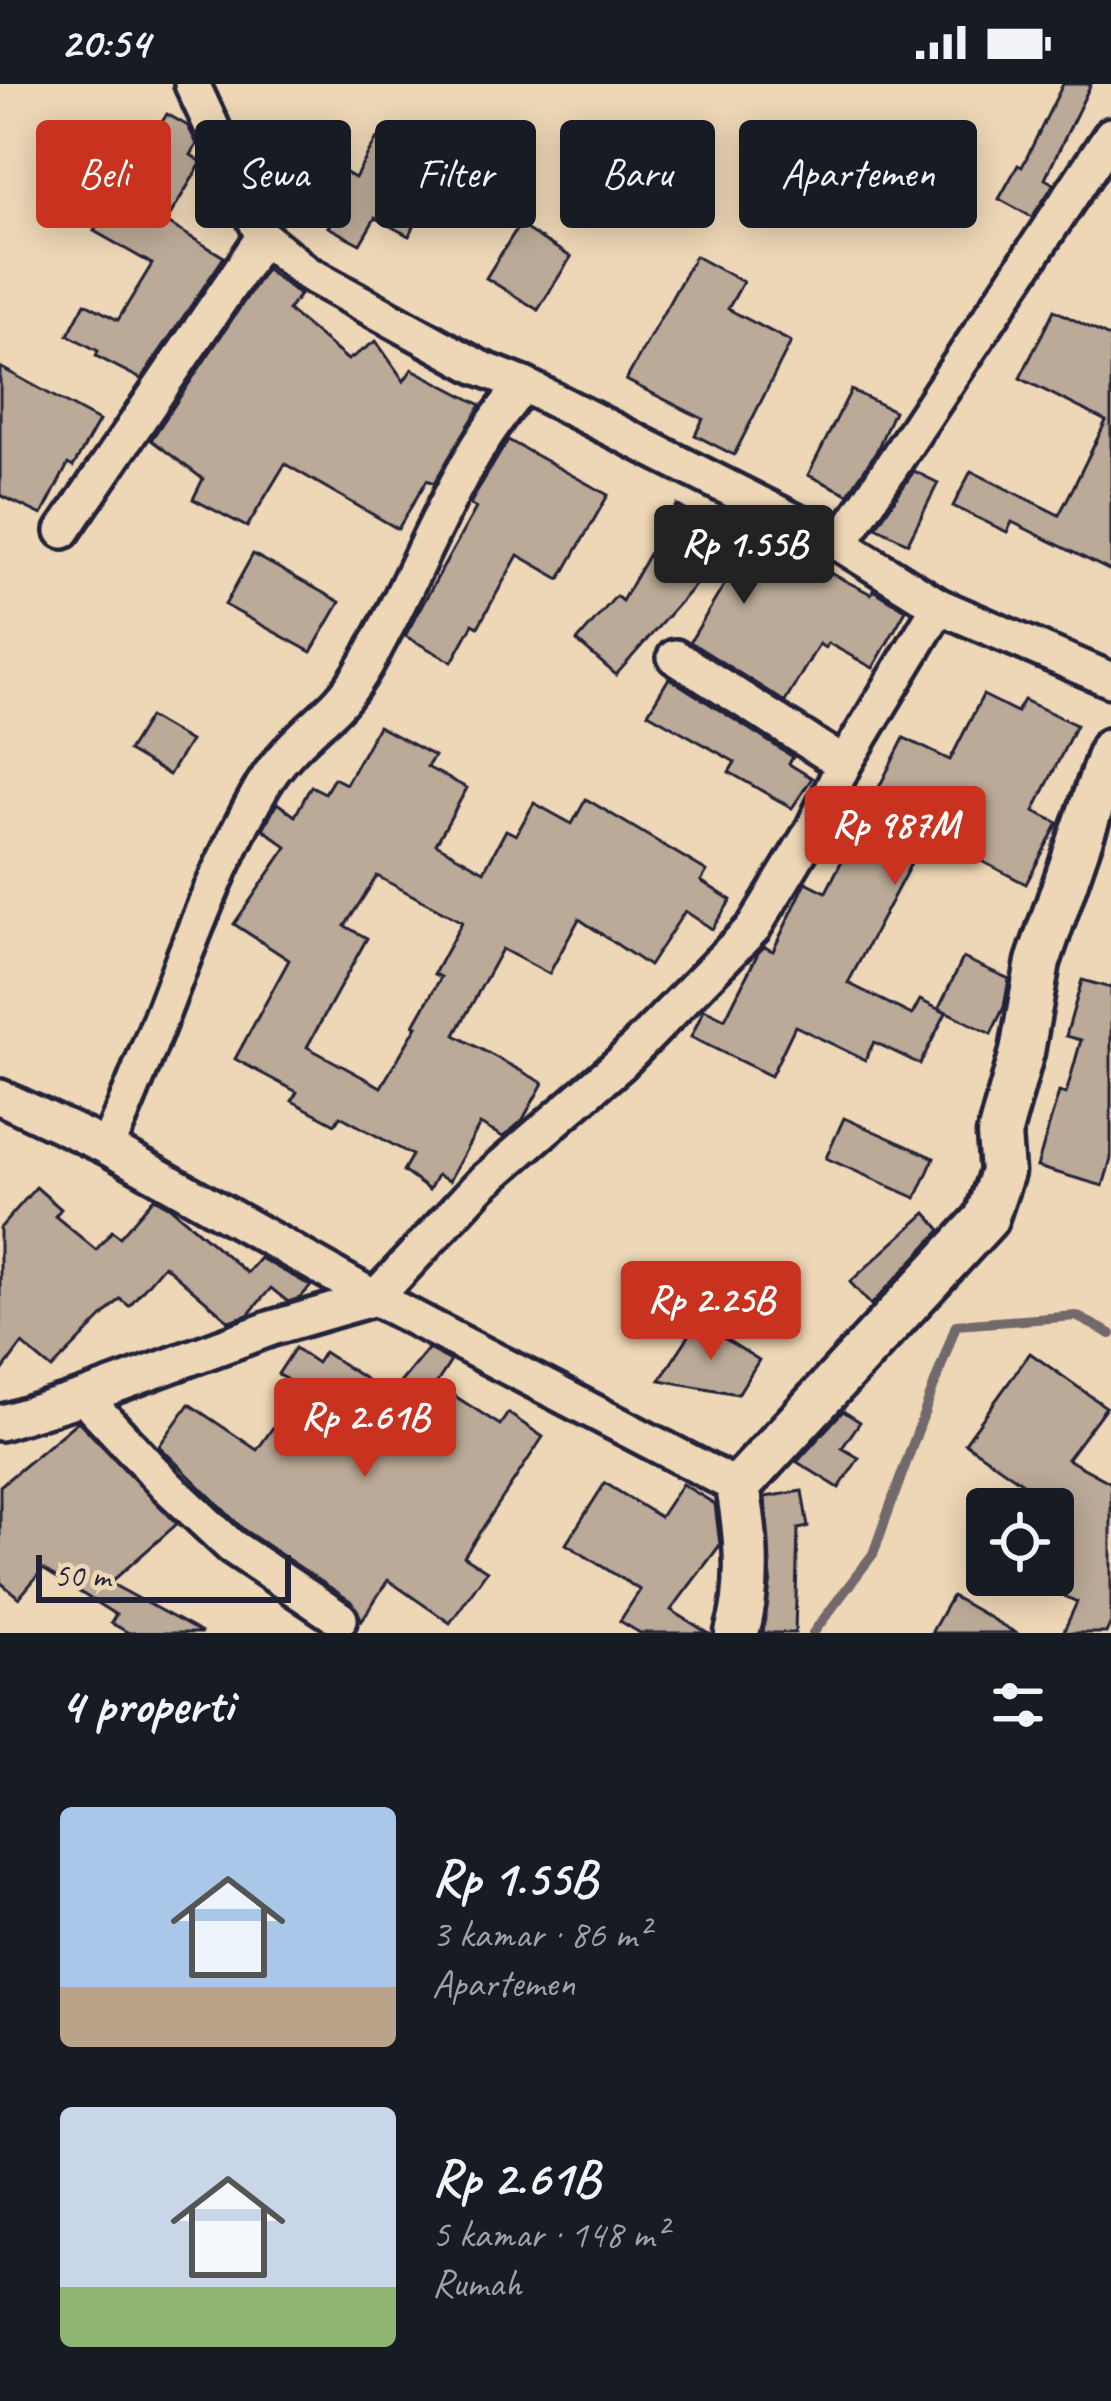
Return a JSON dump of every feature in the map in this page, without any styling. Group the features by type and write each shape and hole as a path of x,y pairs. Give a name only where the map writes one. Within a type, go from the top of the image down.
{"street":[{"path":"192,84 262,237 325,283 478,367 524,385 840,544 939,606 1111,680"},
{"path":"840,544 1111,135"},
{"path":"63,531 262,237"},
{"path":"107,1147 226,859 264,784 296,740 339,704 375,649 447,503 502,409 524,385"},
{"path":"0,1423 272,1328 374,1298 481,1184 621,1063 754,927 939,606"},
{"path":"675,657 844,764"},
{"path":"738,1487 986,1220 1002,1172 999,1135 1022,1052 1038,962 1111,750"},
{"path":"0,1097 107,1147 374,1298 738,1487"},
{"path":"84,1397 231,1546 340,1619"},
{"path":"737,1633 745,1571 738,1487"}],"building":[{"path":"1063,84 1091,84 1045,179 1054,184 1032,217 999,199 1018,165 1022,167"},
{"path":"167,114 188,126 195,140 191,155 195,174 171,214 171,120 163,120"},
{"path":"375,142 375,218 360,244 330,228 351,228 351,176 355,178"},
{"path":"171,225 224,257 141,379 68,335 85,303 118,320 152,264 94,231"},
{"path":"517,228 571,257 538,310 486,278"},
{"path":"695,256 743,282 728,309 791,342 734,455 695,435 703,419 626,380"},
{"path":"266,269 300,295 288,310 348,360 376,341 404,381 412,369 481,405 434,483 427,480 398,529 285,464 247,527 193,499 203,479 151,440"},
{"path":"1054,310 1111,338 1111,571 1012,522 1007,532 953,506 971,471 1059,515 1074,486 1106,421 1020,378"},
{"path":"0,367 99,421 73,467 68,464 42,515 0,495"},
{"path":"851,390 894,411 876,452 848,494 808,475"},
{"path":"508,440 608,495 560,579 518,555 478,627 473,624 452,662 405,636 476,508 470,504"},
{"path":"914,471 938,483 908,543 876,527"},
{"path":"677,505 712,526 716,519 788,557 790,552 871,594 873,590 906,610 873,668 828,643 825,648 819,644 785,702 690,642 733,570 718,559 616,675 577,641 616,596 622,601"},
{"path":"253,554 340,602 311,652 225,605"},
{"path":"669,678 793,757 789,764 812,778 792,808 729,772 735,762 648,713"},
{"path":"983,695 1017,712 1024,700 1076,725 1034,811 1058,823 1026,884 927,833 848,983 912,1015 920,1000 946,1013 920,1064 874,1042 865,1060 795,1026 771,1076 691,1037 704,1009 725,1019 758,953 764,947 773,951 806,882 826,892 904,738 950,760"},
{"path":"149,717 190,741 169,775 128,751"},
{"path":"378,726 434,756 427,767 467,788 436,844 484,871 506,830 516,835 534,803 572,824 586,799 707,871 701,881 731,900 712,929 685,911 649,966 579,919 549,974 502,949 455,1035 543,1083 522,1121 503,1137 480,1124 449,1181 437,1175 429,1190 403,1171 412,1155 340,1116 335,1124 292,1101 297,1092 235,1059 289,960 234,924 287,847 263,829 277,803 295,816 311,786 325,793 334,778 346,784","holes":["377,876 462,922 434,974 441,977 417,1026 381,1087 307,1047 367,938 345,926"]},
{"path":"963,958 1009,979 1004,1007 991,1034 939,1008"},
{"path":"1082,980 1111,988 1111,1159 1103,1186 1037,1167 1059,1092 1066,1094 1081,1040 1066,1036"},
{"path":"844,1118 934,1158 916,1198 826,1158"},
{"path":"36,1187 61,1209 55,1216 96,1250 112,1231 120,1237 154,1198 247,1273 260,1258 311,1286 288,1302 271,1288 248,1315 229,1321 164,1265 129,1306 120,1299 52,1369 22,1344 0,1374 0,1228"},
{"path":"926,1213 941,1230 871,1305 850,1282"},
{"path":"698,1322 759,1360 738,1394 660,1380"},
{"path":"295,1348 317,1363 324,1352 390,1395 428,1349 451,1361 436,1384 500,1425 508,1413 543,1437 464,1556 487,1571 450,1623 388,1580 362,1620 352,1602 244,1530 159,1446 189,1404 257,1450 300,1389 278,1374"},
{"path":"1030,1353 1106,1407 1067,1459 1111,1483 1111,1622 1106,1633 1063,1633 1077,1602 1064,1596 1074,1596 1074,1488 1030,1488 965,1443"},
{"path":"843,1411 860,1422 842,1448 859,1458 839,1488 797,1462"},
{"path":"78,1421 177,1524 110,1583 202,1633 129,1633 111,1623 116,1615 43,1569 19,1598 0,1582 0,1486"},
{"path":"605,1483 660,1517 682,1484 715,1504 720,1545 671,1610 708,1633 640,1633 620,1621 640,1590 566,1544"},
{"path":"802,1491 808,1527 798,1529 795,1633 763,1633 771,1579 765,1497"},
{"path":"952,1596 1016,1633 931,1633"}],"waterway":[{"path":"813,1633 873,1554 956,1325 1076,1316 1111,1334"}]}
